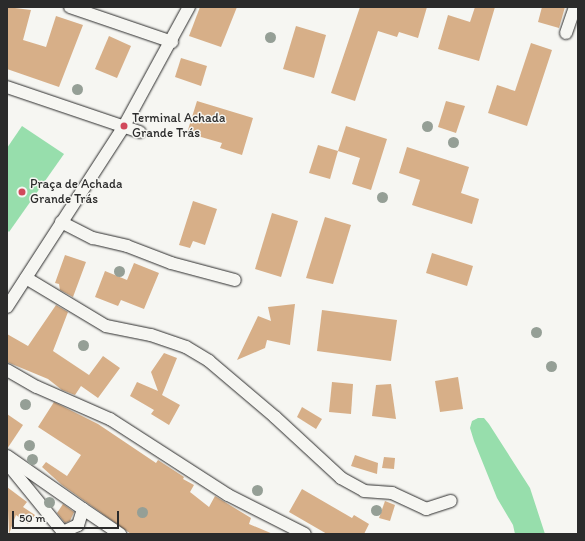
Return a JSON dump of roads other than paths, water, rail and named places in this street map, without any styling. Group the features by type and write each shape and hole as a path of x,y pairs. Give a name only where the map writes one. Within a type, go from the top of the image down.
{"street":[{"path":"70,7 172,42"},
{"path":"7,308 124,126 172,42 189,7"},
{"path":"566,33 575,7"},
{"path":"7,87 140,132"},
{"path":"61,222 93,238 127,246 171,263 235,280"},
{"path":"26,278 106,326 151,335 186,347 208,362 275,417 341,478 364,491 392,493 426,509 451,501"},
{"path":"7,370 37,387 110,419 228,495 305,534"},
{"path":"7,456 120,534"},
{"path":"7,463 63,533 78,525 83,509"}],"place":[{"name":"Terminal Achada Grande Trás","path":"124,126"},
{"name":"Praça de Achada Grande Trás","path":"22,192"}]}
